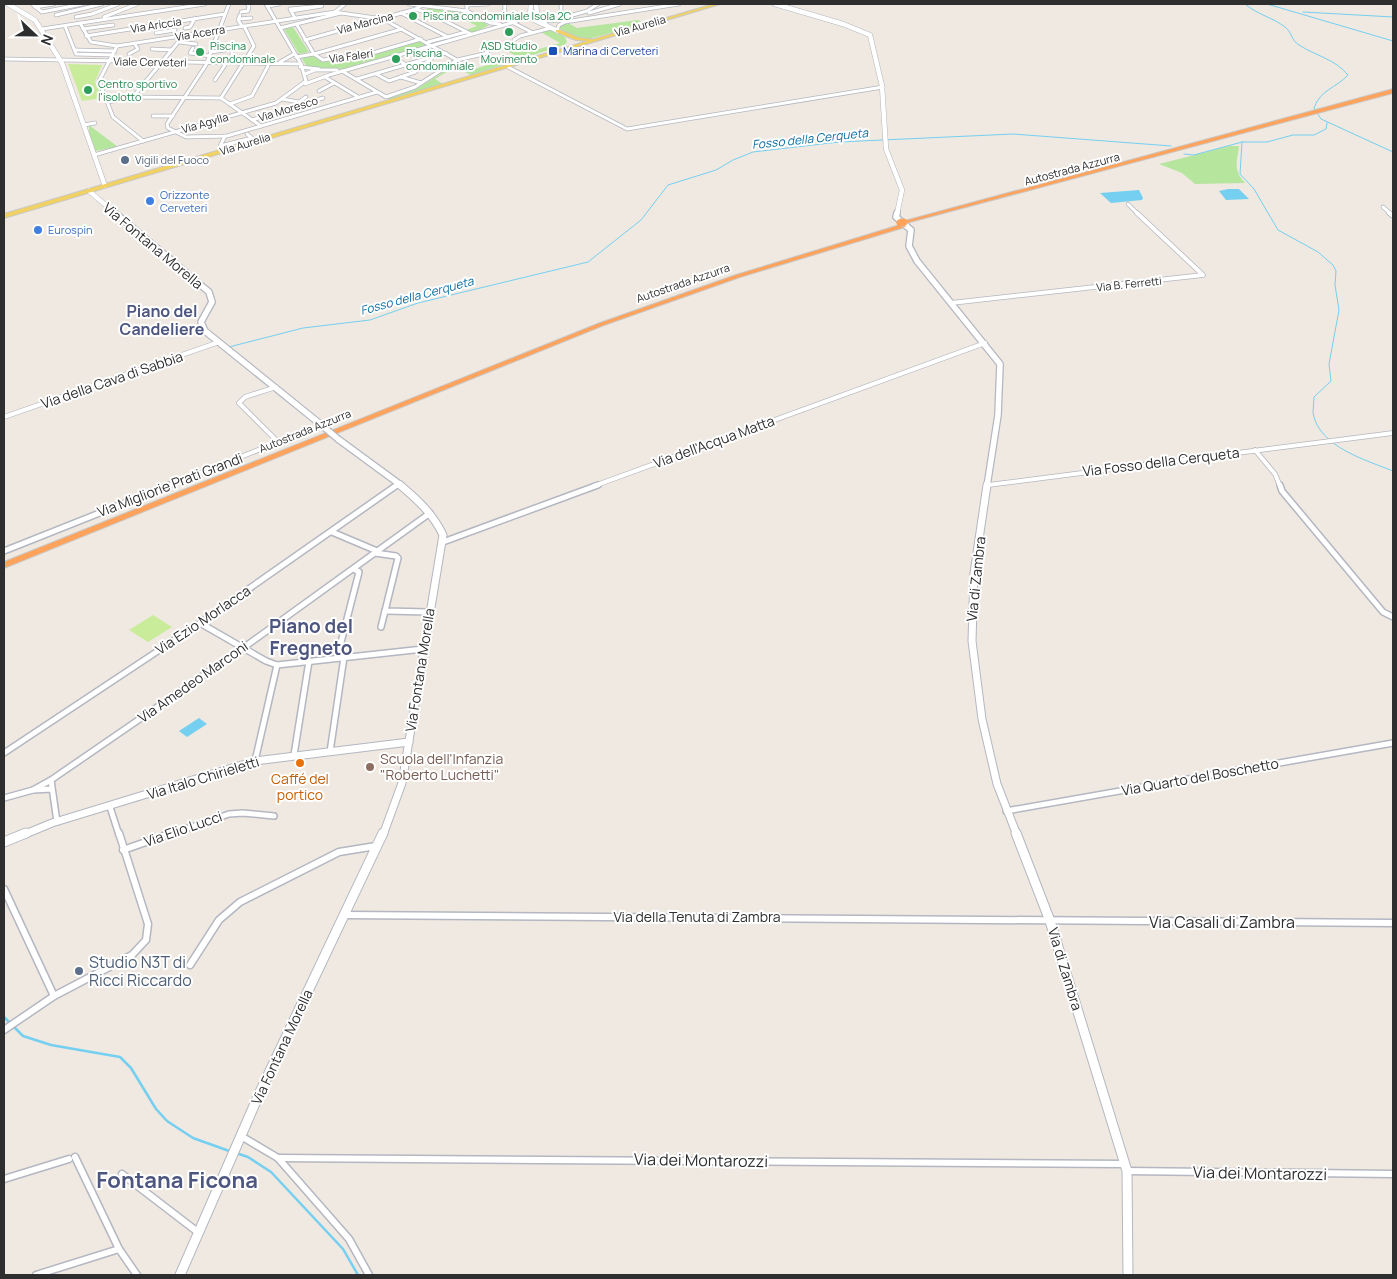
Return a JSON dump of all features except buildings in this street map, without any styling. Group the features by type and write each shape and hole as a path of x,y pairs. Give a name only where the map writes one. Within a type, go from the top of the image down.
{"highway":[{"name":"Autostrada Azzurra","path":"4,559 599,320 733,273 904,224 1393,93"},
{"name":"Autostrada Azzurra","path":"4,565 602,324 759,269 904,224"}],"main road":[{"name":"Via Aurelia","path":"458,81 718,4"},
{"name":"Via Aurelia","path":"4,216 678,16"},
{"path":"557,30 576,38 590,40 614,34"},
{"path":"557,30 568,37 568,42"},
{"path":"522,63 580,44 629,31"},
{"path":"576,38 580,44"},
{"path":"568,42 580,44"},
{"path":"535,58 560,49 568,42"}],"street":[{"name":"Via Fontana Morella","path":"8,4 35,20 61,61 105,186"},
{"path":"32,4 42,12 71,8 80,4"},
{"path":"36,7 54,4"},
{"path":"56,15 102,4"},
{"path":"76,17 92,14 118,4"},
{"path":"103,19 128,5 137,4"},
{"path":"41,28 205,4"},
{"path":"229,4 207,64 167,126 175,132 186,137 225,136 377,92"},
{"path":"240,16 248,10 249,6 247,4"},
{"path":"279,4 267,5 306,76 306,81 300,87"},
{"path":"335,12 345,4"},
{"path":"409,4 467,11 490,23 506,24"},
{"path":"467,11 466,5 488,4"},
{"path":"503,16 505,4"},
{"path":"531,4 530,15 536,22"},
{"path":"536,4 540,18 550,27"},
{"path":"561,4 562,13 574,16 600,16"},
{"path":"594,9 598,4 610,6"},
{"path":"306,76 315,79 327,76 514,22 530,15 554,21 594,9 604,9 620,4"},
{"path":"656,8 669,4"},
{"path":"514,22 536,22 557,30 558,26 563,22 678,4"},
{"name":"Via di Zambra","path":"775,4 834,21 869,34 882,87 885,141 902,190 896,217 911,230 908,244 914,257 998,360 1002,372 988,485 974,573 971,630 984,735 1006,811 1050,921 1126,1168 1128,1275"},
{"name":"Via Marcina","path":"305,40 383,19 423,5"},
{"path":"290,10 322,6 290,10"},
{"path":"71,8 91,42 100,44 106,40"},
{"path":"416,9 433,14 471,34"},
{"path":"594,9 600,16"},
{"path":"604,9 613,14"},
{"path":"290,10 295,18"},
{"path":"335,12 383,19 428,42 457,60"},
{"name":"Via Acerra","path":"100,44 117,46 158,41 184,35 335,12"},
{"path":"280,28 341,13"},
{"path":"401,13 448,37"},
{"name":"Via Ariccia","path":"86,36 225,14"},
{"name":"Via Acerra","path":"243,26 238,20 240,16 251,18"},
{"path":"485,21 503,16 533,32"},
{"path":"185,28 190,27 195,18"},
{"path":"536,22 540,18"},
{"path":"41,28 65,26 79,22"},
{"path":"164,32 166,23"},
{"path":"487,29 490,23"},
{"path":"83,29 113,25"},
{"name":"Via Faleri","path":"297,25 314,54 320,59 328,60 376,52 422,39"},
{"path":"65,26 76,54 113,55"},
{"path":"221,98 254,46 243,26"},
{"path":"514,40 550,27"},
{"path":"273,63 296,55 314,54 402,29"},
{"path":"156,33 175,30"},
{"path":"428,42 466,32"},
{"path":"133,97 184,35"},
{"path":"179,42 196,44"},
{"path":"129,54 138,49 134,43"},
{"path":"232,55 232,49 235,44"},
{"path":"117,46 99,81 114,118 143,141"},
{"path":"193,48 190,54 210,54 232,49"},
{"path":"75,50 115,51"},
{"path":"152,50 172,50"},
{"path":"357,80 446,53"},
{"path":"301,65 319,70 344,71 384,96 422,83 457,60 488,53"},
{"path":"376,74 391,82 420,69 435,56"},
{"name":"Viale Cerveteri","path":"4,59 268,66 301,65"},
{"path":"400,61 406,65"},
{"name":"Viale Cerveteri","path":"207,64 273,63 301,65"},
{"path":"214,80 225,65"},
{"path":"230,104 252,96 268,66"},
{"path":"508,67 622,128 628,129 882,87"},
{"path":"306,76 319,70"},
{"path":"325,70 329,72 327,76"},
{"path":"327,76 334,83 358,97"},
{"path":"401,77 422,83"},
{"name":"Via Agylla","path":"107,152 243,113 282,99 315,79"},
{"path":"319,92 334,83"},
{"path":"108,102 133,97 221,98 261,126"},
{"path":"299,102 306,97"},
{"name":"Via Moresco","path":"252,120 323,98"},
{"path":"282,99 307,104"},
{"path":"153,116 172,116"},
{"path":"84,125 95,123"},
{"path":"225,136 220,146 252,138 247,134"},
{"path":"94,156 107,152"},
{"path":"94,156 107,152"},
{"name":"Via Fontana Morella","path":"89,191 209,292 212,302 200,323 205,331 362,459 400,484 430,513 441,528 443,542 398,797 377,846 239,1140 180,1275"},
{"name":"Via B. Ferretti","path":"951,303 1203,274 1128,204"},
{"path":"1383,207 1393,216"},
{"name":"Via della Cava di Sabbia","path":"4,417 220,342"},
{"name":"Via dell'Acqua Matta","path":"443,542 984,342"},
{"name":"Via Migliorie Prati Grandi","path":"4,551 271,445 274,439 239,403 245,397 276,387"},
{"name":"Via Fosso della Cerqueta","path":"988,485 1393,433"},
{"path":"1255,450 1275,474 1282,491 1383,612 1393,617"},
{"name":"Via Ezio Morlacca","path":"4,753 200,623 400,484"},
{"name":"Via Amedeo Marconi","path":"33,790 51,780 243,648 430,513"},
{"path":"332,532 376,552 398,558 381,626"},
{"path":"330,752 340,657 359,572 354,569"},
{"path":"385,611 430,612"},
{"path":"200,623 270,663 277,664 423,649"},
{"path":"294,755 309,661"},
{"path":"254,761 277,664"},
{"name":"Via Italo Chirieletti","path":"4,842 57,822 254,761 409,742"},
{"name":"Via Quarto del Boschetto","path":"1006,811 1393,743"},
{"path":"51,780 57,822"},
{"path":"4,798 33,790 52,788"},
{"path":"4,1029 54,996 130,958 142,946 147,936 148,924 110,807"},
{"name":"Via Elio Lucci","path":"123,850 229,814 243,813 274,816"},
{"path":"190,965 219,920 240,902 340,852 377,846"},
{"path":"4,889 54,996"},
{"name":"Via della Tenuta di Zambra","path":"345,915 1050,921"},
{"name":"Via Casali di Zambra","path":"1050,921 1393,923"},
{"path":"239,1140 278,1158 349,1239 369,1275"},
{"path":"4,1179 72,1158 119,1249 137,1275"},
{"name":"Via dei Montarozzi","path":"278,1158 593,1158 1393,1174"},
{"path":"122,1174 199,1233"},
{"path":"36,1275 119,1249"}],"green space":[{"path":"431,7 457,11 488,26 472,33 466,30 477,26 455,15 443,18 424,11"},
{"path":"638,20 645,24 588,39 579,39 559,28 560,24 566,22 577,28"},
{"path":"293,27 309,52 299,54 284,29"},
{"path":"550,29 565,37 567,42 564,45 471,75 465,72 516,56 500,47 502,44 513,43 529,52 560,43 539,31"},
{"path":"420,41 428,45 366,63 360,56 375,54"},
{"path":"310,55 325,61 358,56 365,63 344,69 307,67 301,57"},
{"name":"Centro sportivo l'isolotto","path":"68,64 102,65 95,82 102,98 82,101"},
{"path":"448,69 450,70 435,79 443,84 389,100 386,98 418,88"},
{"path":"89,125 118,147 95,151 89,132"},
{"path":"1230,146 1239,146 1237,170 1245,183 1195,184 1182,173 1159,164"},
{"path":"153,615 172,627 148,642 129,630"}],"water":[{"path":"1239,189 1249,199 1226,200 1219,191"},
{"path":"1139,190 1143,198 1142,200 1111,203 1100,193"},
{"path":"199,718 207,724 187,737 179,731"}],"waterway":[{"path":"1245,4 1281,24 1299,45 1331,61 1348,75 1320,97 1314,108 1321,119 1393,152"},
{"path":"1267,4 1393,41"},
{"path":"1303,12 1393,17"},
{"name":"Fosso della Cerqueta","path":"1242,142 1267,142 1293,135 1314,135 1326,129 1327,123"},
{"name":"Fosso della Cerqueta","path":"229,347 303,328 370,320 418,303 588,262 641,220 668,185 716,170 733,160 753,152 839,142 1013,134 1171,146"},
{"name":"Fosso della Cerqueta","path":"1184,154 1194,155 1242,142"},
{"path":"1242,142 1240,174 1254,189 1278,230 1318,252 1333,265 1336,271 1335,285 1339,310 1329,364 1331,381 1314,397 1313,413 1317,425 1324,435 1345,451 1393,471"},
{"path":"4,1017 23,1036 51,1045 120,1057 131,1068 156,1109 167,1121 193,1138 232,1152"},
{"path":"236,1153 248,1157 271,1172 343,1249 358,1275"}],"place":[{"name":"Piscina condominiale Isola 2C","path":"413,16"},
{"name":"ASD Studio Movimento","path":"509,32"},
{"name":"Marina di Cerveteri","path":"553,51"},
{"name":"Piscina condominale","path":"200,52"},
{"name":"Piscina condominiale","path":"396,59"},
{"name":"Centro sportivo l'isolotto","path":"88,90"},
{"name":"Vigili del Fuoco","path":"125,160"},
{"name":"Orizzonte Cerveteri","path":"150,201"},
{"name":"Eurospin","path":"38,230"},
{"name":"Caffé del portico","path":"300,763"},
{"name":"Scuola dell'Infanzia \"Roberto Luchetti\"","path":"370,767"},
{"name":"Studio N3T di Ricci Riccardo","path":"79,971"}],"district":[{"name":"Piano del Candeliere","path":"162,320"},
{"name":"Piano del Fregneto","path":"311,637"},
{"name":"Fontana Ficona","path":"177,1180"}]}
